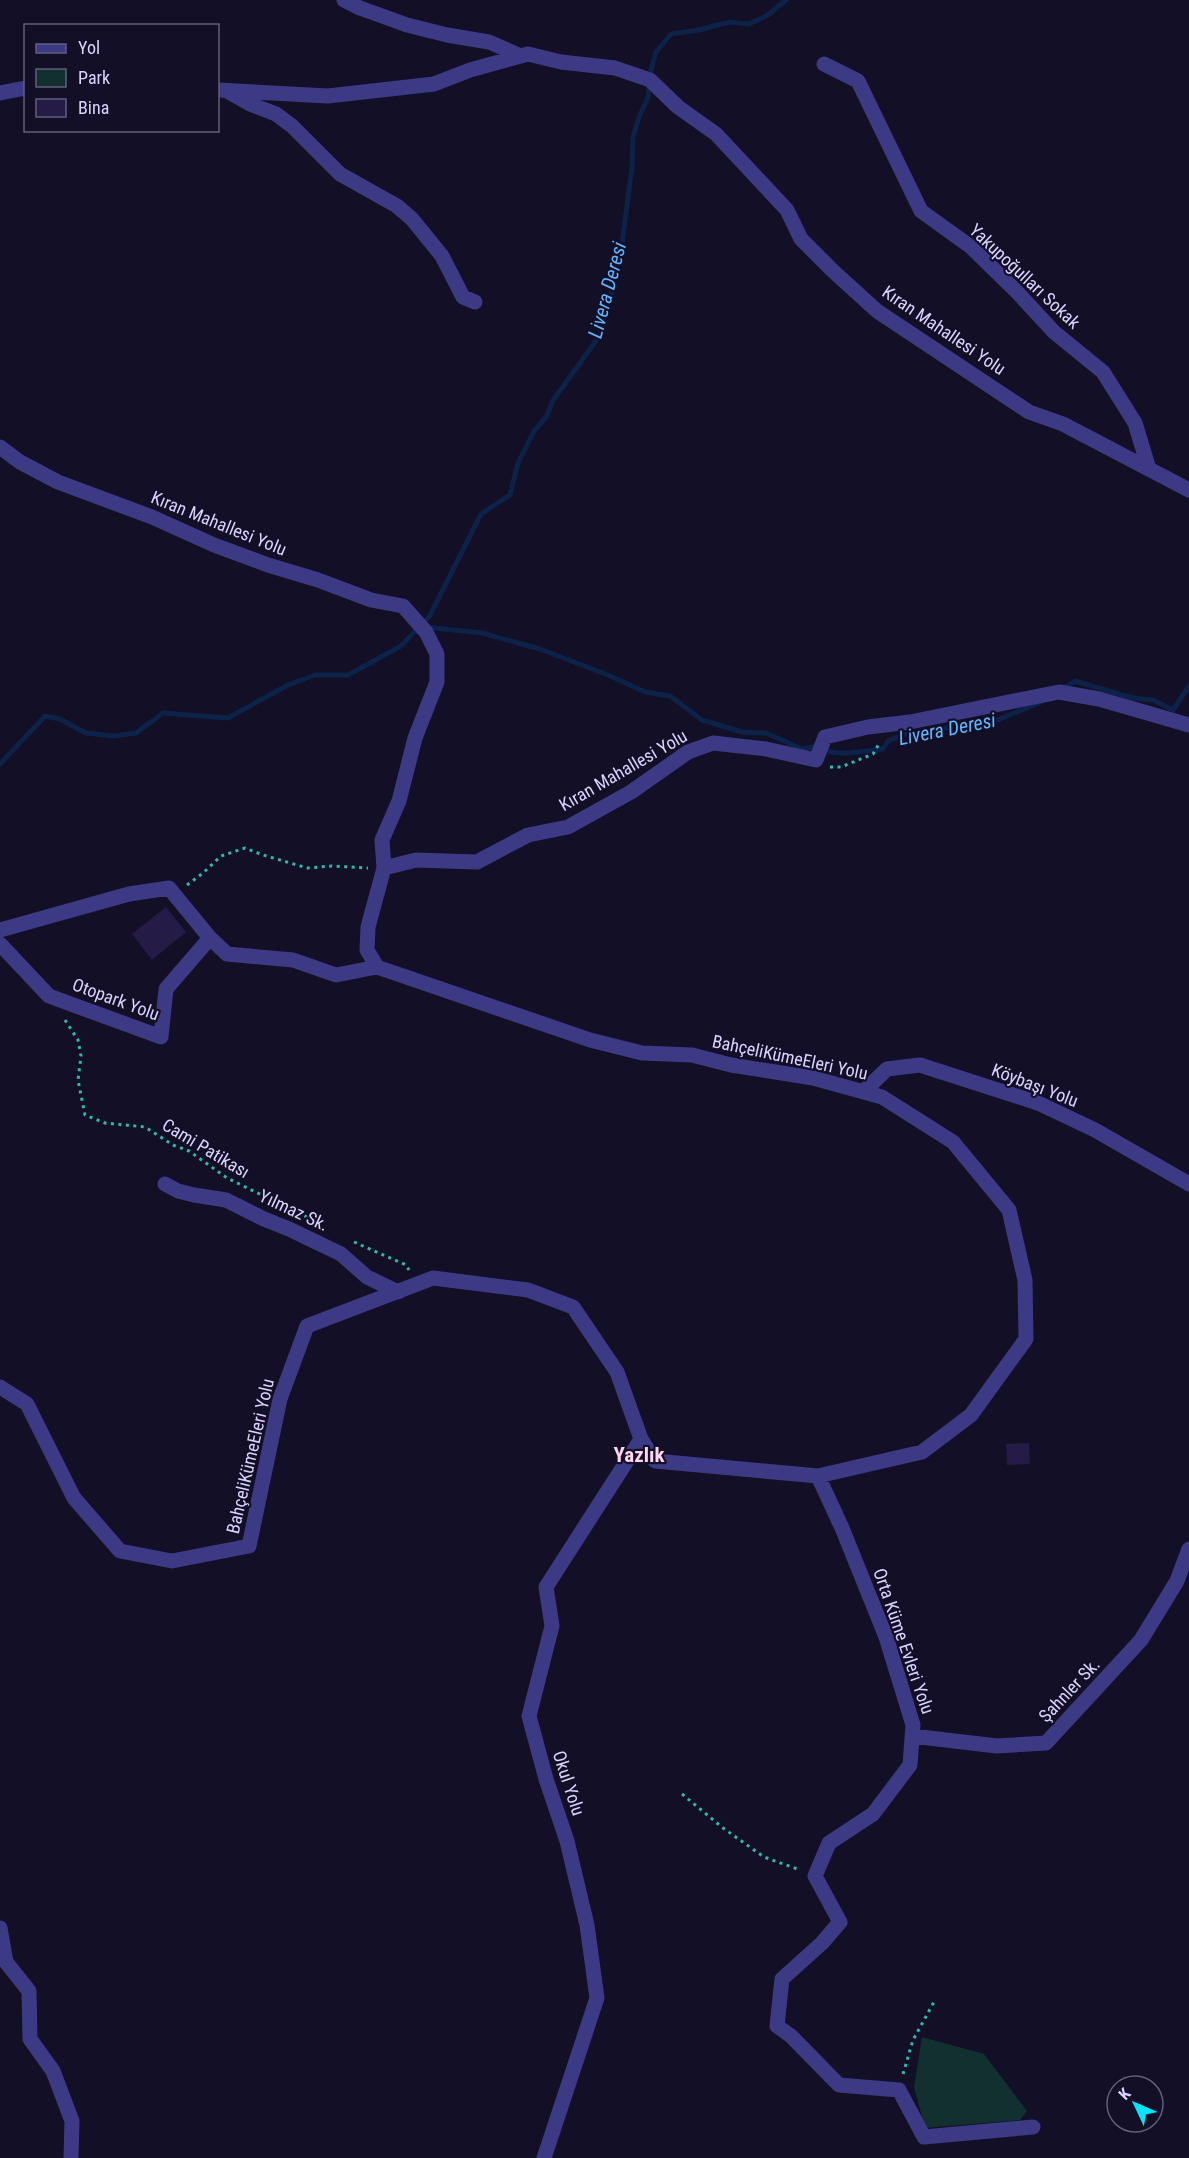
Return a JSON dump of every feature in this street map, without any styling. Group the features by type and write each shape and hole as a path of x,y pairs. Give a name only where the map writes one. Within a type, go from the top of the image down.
{"street":[{"path":"344,0 407,25 489,42 521,56"},
{"name":"Kıran Mahallesi Yolu","path":"221,90 328,96 434,84 470,70 528,54 561,62 615,68 650,80 678,107 716,134 787,210 801,238 877,311 1029,411 1063,424 1189,490"},
{"name":"Yakupoğulları Sokak","path":"824,64 858,81 921,211 971,247 1054,332 1103,372 1135,423 1149,469"},
{"path":"0,93 24,88"},
{"path":"221,90 276,114 292,126 340,174 397,206 412,219 442,256 463,297 475,302"},
{"name":"Kıran Mahallesi Yolu","path":"0,447 20,462 58,482 152,517 214,545 371,600 403,606 426,632 437,654 436,682 415,738 399,801 382,840 384,868 368,927 367,950 377,967"},
{"name":"Kıran Mahallesi Yolu","path":"384,868 416,860 477,862 528,835 568,827 631,792 688,752 713,743 766,749 816,760 825,737 1059,692 1099,699 1189,724"},
{"name":"BahçeliKümeEleri Yolu","path":"0,930 129,894 169,888 210,938 227,954 293,960 336,975 377,967 590,1040 642,1053 692,1055 731,1065 813,1078 882,1097 953,1142 1008,1210 1026,1280 1026,1339 971,1415 922,1452 818,1476 655,1461 641,1439 617,1372 573,1307 528,1290 433,1278 307,1326 280,1399 249,1546 172,1561 120,1551 74,1498 27,1404 0,1387"},
{"name":"Otopark Yolu","path":"0,944 49,996 161,1037 166,989 210,938"},
{"name":"Köybaşı Yolu","path":"863,1092 887,1069 920,1065 1038,1103 1095,1130 1189,1184"},
{"name":"Yılmaz Sk.","path":"165,1184 178,1191 226,1200 264,1220 288,1228 341,1254 368,1277 398,1292"},
{"name":"Okul Yolu","path":"544,2158 597,1998 587,1925 567,1840 546,1779 530,1716 552,1626 546,1587 641,1439"},
{"name":"Orta Küme Evleri Yolu","path":"815,1876 829,1843 873,1814 910,1765 913,1725 886,1637 842,1528 818,1476"},
{"name":"Şahnler Sk.","path":"912,1736 997,1746 1046,1743 1141,1640 1177,1581 1189,1549"},
{"path":"815,1876 840,1922 822,1944 782,1979 777,2026 839,2085 899,2090 924,2137 1033,2127"},
{"path":"0,1928 6,1962 29,1991 30,2039 53,2071 72,2121 71,2158"}],"path":[{"name":"Cami Patikası","path":"49,996 78,1040 81,1056 78,1080 85,1115 105,1123 146,1127 172,1145 189,1151 227,1178 324,1226"},
{"path":"351,1240 406,1265 420,1283"},
{"path":"682,1794 723,1828 764,1857 815,1876"},
{"path":"899,2090 913,2040 935,2000"}],"green space":[{"path":"922,2037 984,2054 1027,2111 1020,2120 925,2128 914,2087"}],"building":[{"path":"166,907 186,932 152,960 132,934"},
{"path":"1029,1443 1030,1464 1007,1465 1006,1444"}],"waterway":[{"name":"Livera Deresi","path":"0,764 45,716 60,719 86,733 114,736 136,733 163,713 228,718 288,685 315,675 348,675 401,646 429,617 481,514 510,495 518,463 534,431 547,416 552,402 600,335 612,291 607,279 621,251 632,167 633,137 648,98 651,70 656,52 671,34 729,22 749,24 768,15 786,0"},
{"name":"Livera Deresi","path":"425,627 482,633 540,649 645,692 670,696 702,720 742,732 766,733 802,749 813,747 835,753 883,749 888,741 906,734 960,726 969,727 995,721 1041,702"},
{"name":"Livera Deresi","path":"1062,690 1075,681 1133,698 1153,700 1173,710 1189,686"}],"district":[{"name":"Yazlık","path":"639,1455"}]}
